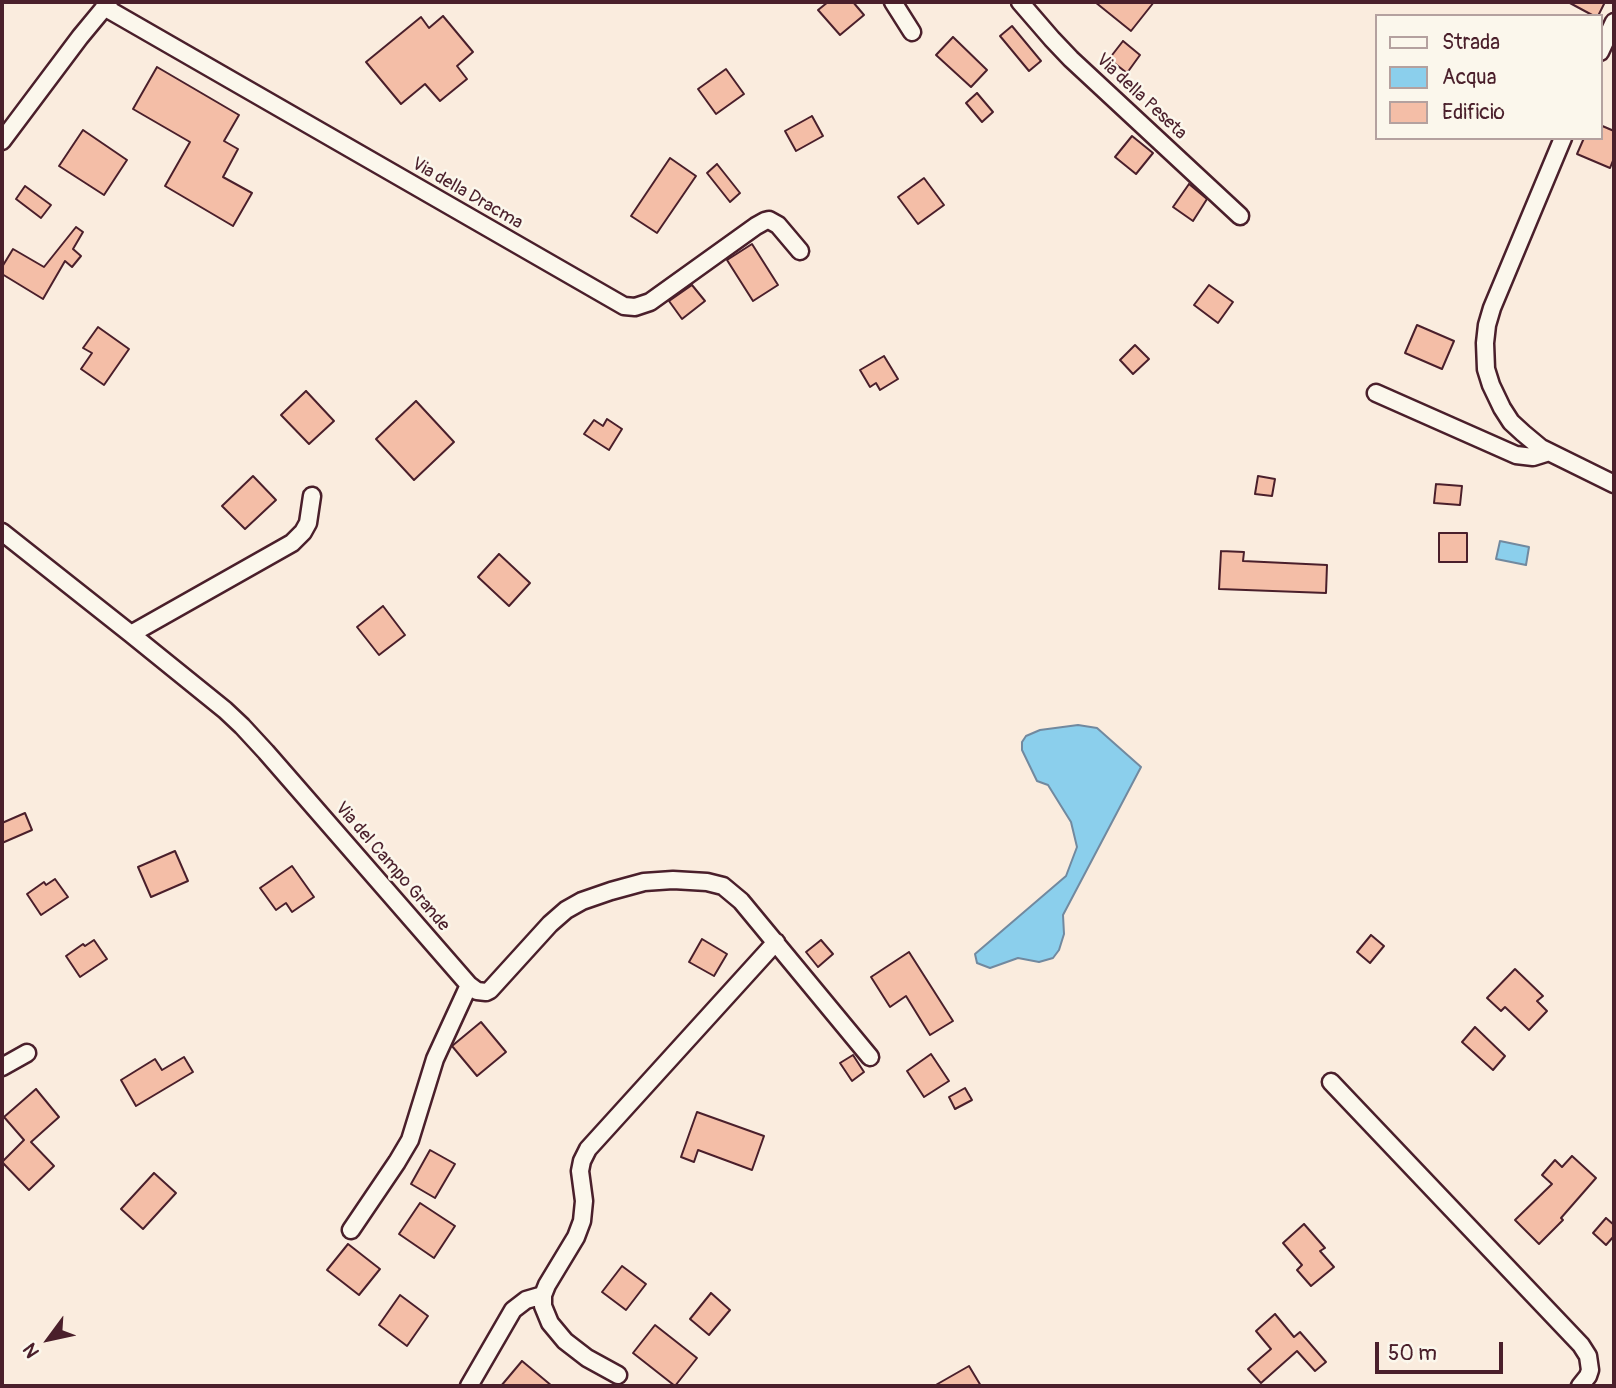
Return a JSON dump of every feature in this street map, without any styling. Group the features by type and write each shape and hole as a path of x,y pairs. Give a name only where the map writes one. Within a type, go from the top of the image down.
{"street":[{"path":"893,2 912,32"},
{"name":"Via della Peseta","path":"1020,2 1071,59 1240,216"},
{"path":"2,141 107,5"},
{"name":"Via della Dracma","path":"107,5 624,306 635,307 650,302 765,221 769,220 778,225 800,251"},
{"path":"1602,48 1614,22"},
{"path":"1562,140 1492,309 1485,343 1486,369 1502,408 1511,422 1523,433 1549,452 1614,484"},
{"path":"1376,393 1516,455 1534,457 1549,452"},
{"path":"131,634 292,543 308,523 312,496"},
{"name":"Via del Campo Grande","path":"2,532 225,710 247,731 469,985"},
{"path":"351,1230 410,1140 435,1059 469,985 482,992 490,990 550,924 577,904 597,895 644,882 664,880 690,880 723,886 741,901 870,1057"},
{"path":"618,1375 575,1350 560,1336 546,1316 543,1306 543,1296 582,1221 584,1194 580,1165 585,1154 776,942"},
{"path":"2,1068 27,1053"},
{"path":"1331,1082 1581,1345 1588,1356 1590,1370 1580,1386"},
{"path":"469,1386 513,1310 526,1300 543,1296"}],"water":[{"path":"1500,541 1529,547 1526,565 1496,559"},
{"path":"1078,725 1097,728 1141,767 1063,915 1064,934 1059,950 1053,958 1039,962 1018,958 990,968 977,963 975,954 1066,876 1077,847 1071,822 1048,785 1037,781 1022,750 1022,742 1026,736 1040,730"}],"building":[{"path":"828,2 853,2 864,15 840,35 818,10"},
{"path":"1095,2 1154,2 1131,31"},
{"path":"1568,2 1605,2 1599,14 1590,14"},
{"path":"443,16 473,52 457,66 467,79 440,101 425,84 401,104 366,62 421,17 429,28"},
{"path":"1012,26 1041,61 1029,71 1000,36"},
{"path":"953,37 987,70 971,87 936,55"},
{"path":"1123,41 1140,55 1127,73 1109,59"},
{"path":"157,67 239,115 224,141 238,149 223,177 252,193 233,226 165,186 190,142 133,109"},
{"path":"726,69 744,94 716,114 698,89"},
{"path":"977,93 993,112 982,122 966,103"},
{"path":"812,116 823,136 796,151 785,131"},
{"path":"1602,126 1614,131 1614,158 1610,168 1577,154 1583,140 1602,140"},
{"path":"83,130 127,160 104,195 59,166"},
{"path":"1132,136 1153,153 1136,174 1115,157"},
{"path":"670,158 696,176 657,233 631,216"},
{"path":"717,164 740,193 730,202 707,173"},
{"path":"924,178 944,205 918,224 898,197"},
{"path":"1189,184 1207,199 1193,221 1173,207"},
{"path":"25,186 51,205 41,218 16,199"},
{"path":"76,227 83,232 73,249 81,256 72,267 65,261 43,299 2,274 2,267 13,249 44,267"},
{"path":"752,244 778,285 753,301 727,260"},
{"path":"692,285 705,301 682,319 669,301"},
{"path":"1209,285 1233,302 1218,323 1194,305"},
{"path":"1417,325 1454,341 1442,369 1405,353"},
{"path":"98,327 129,349 104,385 81,369 92,353 83,348"},
{"path":"1135,345 1149,359 1133,374 1120,360"},
{"path":"884,356 898,379 880,390 876,383 870,387 860,370"},
{"path":"306,391 334,421 309,444 281,415"},
{"path":"416,401 454,442 414,480 376,439"},
{"path":"607,419 622,429 609,450 584,434 594,420 603,426"},
{"path":"253,476 276,500 245,529 222,506"},
{"path":"1258,476 1275,479 1272,496 1255,494"},
{"path":"1436,484 1462,486 1460,505 1434,503"},
{"path":"1439,533 1467,533 1467,562 1439,562"},
{"path":"1221,551 1244,552 1243,561 1327,565 1326,593 1219,589"},
{"path":"499,554 530,583 509,606 478,577"},
{"path":"383,606 405,635 379,655 357,627"},
{"path":"25,813 32,830 2,843 2,823"},
{"path":"175,851 188,881 151,897 138,867"},
{"path":"292,866 314,897 292,912 286,903 276,910 260,888"},
{"path":"55,879 68,897 41,915 27,894 44,882 46,885"},
{"path":"1371,935 1384,946 1370,963 1357,952"},
{"path":"702,939 727,954 714,976 689,962"},
{"path":"94,940 107,959 80,977 66,956"},
{"path":"821,940 833,954 818,967 806,952"},
{"path":"909,952 953,1021 930,1035 906,996 890,1007 871,977"},
{"path":"1515,969 1543,996 1537,1001 1547,1011 1529,1030 1505,1007 1501,1011 1487,998"},
{"path":"481,1022 506,1052 477,1076 452,1046"},
{"path":"1475,1027 1505,1056 1493,1070 1462,1042"},
{"path":"931,1054 949,1081 924,1097 907,1071"},
{"path":"853,1055 864,1072 852,1081 840,1063"},
{"path":"184,1057 193,1072 136,1106 121,1080 155,1059 162,1070"},
{"path":"965,1088 972,1100 955,1109 949,1097"},
{"path":"36,1089 59,1117 31,1142 54,1166 29,1190 2,1162 24,1140 4,1117"},
{"path":"697,1112 764,1136 752,1170 698,1150 694,1162 681,1157"},
{"path":"430,1150 455,1164 435,1198 411,1184"},
{"path":"1572,1156 1596,1178 1561,1218 1563,1220 1539,1244 1515,1220 1552,1184 1542,1175 1555,1160 1562,1167"},
{"path":"154,1173 176,1193 143,1229 121,1209"},
{"path":"420,1203 455,1226 434,1258 399,1234"},
{"path":"1606,1218 1614,1225 1614,1236 1606,1245 1593,1233"},
{"path":"1304,1224 1325,1248 1320,1251 1334,1267 1311,1286 1297,1270 1302,1265 1283,1243"},
{"path":"348,1244 380,1269 359,1295 327,1270"},
{"path":"622,1266 646,1284 626,1310 602,1292"},
{"path":"711,1293 730,1310 709,1335 690,1319"},
{"path":"400,1295 428,1316 407,1346 379,1325"},
{"path":"1275,1314 1294,1337 1300,1332 1326,1362 1315,1371 1297,1351 1261,1383 1248,1369 1271,1349 1256,1331"},
{"path":"655,1325 697,1358 675,1386 633,1353"},
{"path":"522,1361 552,1386 501,1386"},
{"path":"969,1366 981,1386 934,1386"}]}
